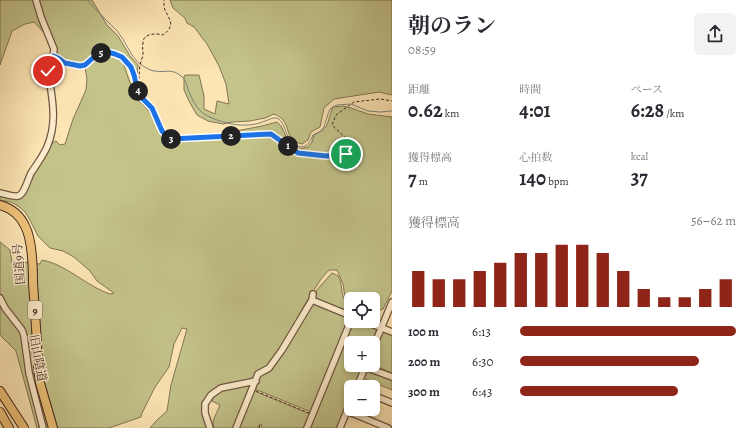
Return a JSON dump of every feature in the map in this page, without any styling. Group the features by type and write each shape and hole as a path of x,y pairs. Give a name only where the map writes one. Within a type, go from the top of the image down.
{"highway":[{"name":"国道9号","path":"0,205 17,214 26,227 29,237 40,383 53,428"},
{"path":"0,391 24,428"},
{"path":"0,412 9,428"}],"street":[{"path":"0,193 20,196 23,193 31,174 47,146 54,122 48,71 54,49 36,0"},
{"path":"236,428 258,374 269,368 282,350 312,297 344,313"},
{"name":"旧山陰道","path":"0,298 5,308 22,330 24,336 29,373 43,428"},
{"path":"378,336 392,302"},
{"path":"307,428 348,328"},
{"path":"381,328 392,332"},
{"path":"380,372 392,377"},
{"path":"210,428 205,413 205,404 211,395 221,388 256,381"},
{"path":"380,398 392,403"},
{"path":"340,428 345,416"},
{"path":"359,416 388,428"}],"path":[{"path":"137,85 140,76 140,65 144,55 142,42 145,37 150,34 158,33 163,35 168,32 171,23 171,19 164,7 164,0"},
{"path":"53,56 65,63 80,66 85,65 101,53 107,52 122,57 131,67 139,95 152,108 162,131 170,139 271,134 298,153 326,156 346,154 350,150 349,141 332,125 336,115 354,102 380,99 392,101"},
{"path":"252,389 312,414"}],"green space":[{"path":"0,0 92,0 107,25 118,36 130,56 138,65 137,74 124,57 113,50 107,49 100,50 84,63 71,63 56,52 52,41 34,22 25,24 12,31 0,65"},
{"path":"170,0 392,0 392,95 379,92 334,99 324,108 320,127 311,132 308,140 302,144 296,142 292,138 284,121 274,114 265,118 250,121 223,124 208,121 197,115 190,103 184,90 184,76 199,75 204,96 204,109 215,114 217,101 229,104 226,84 219,66 207,44 194,27 187,23 185,18 173,8"},
{"path":"102,55 121,57 135,97 149,111 168,144 277,122 281,126 290,145 300,149 308,147 312,142 314,135 326,127 333,107 343,106 368,114 392,117 392,291 383,309 380,310 380,292 344,292 343,284 337,270 329,270 321,279 305,304 268,367 246,382 214,393 205,408 209,428 150,428 167,411 171,385 187,329 182,328 174,344 169,367 155,387 141,417 109,428 37,428 16,351 0,335 0,242 10,250 14,274 23,262 40,264 42,260 62,267 103,291 110,294 114,293 97,281 90,271 74,257 63,251 50,248 38,236 25,212 11,202 0,200 0,195 18,198 24,196 28,185 52,143 56,141 60,145 65,144 73,119 86,90 87,79 85,68"},
{"path":"332,273 338,276 344,298 344,310 314,298 316,291"},
{"path":"312,302 344,315 344,328 346,328 311,412 255,389 260,376 271,371 286,350"},
{"path":"350,328 377,329 374,336 347,336"},
{"path":"383,330 392,334 392,373 380,368 380,338"},
{"path":"344,343 344,372 360,372 357,380 344,380 344,410 337,428 309,428"},
{"path":"366,372 374,372 392,380 392,390 380,385 380,380 368,380 363,378"},
{"path":"246,385 251,387 234,428 214,428 213,421 220,405 212,401 214,396 226,389"},
{"path":"254,391 310,414 304,428 261,428 262,425 260,424 258,428 238,428"}],"waterway":[{"path":"87,0 117,31 133,57 139,63 153,71 171,71 178,74 185,80 192,98 200,110 207,116 217,120 231,124 250,125 277,118 283,124 292,143 296,146 303,147 307,145 313,135 321,131 324,127 330,109 337,105 351,104 368,111 392,111"}],"route":[{"path":"48,71 49,64 53,56 65,63 80,66 85,65 101,53 107,52 115,54 122,57 131,67 139,95 152,108 162,131 170,139 271,134 298,153 326,156 346,154"}]}
